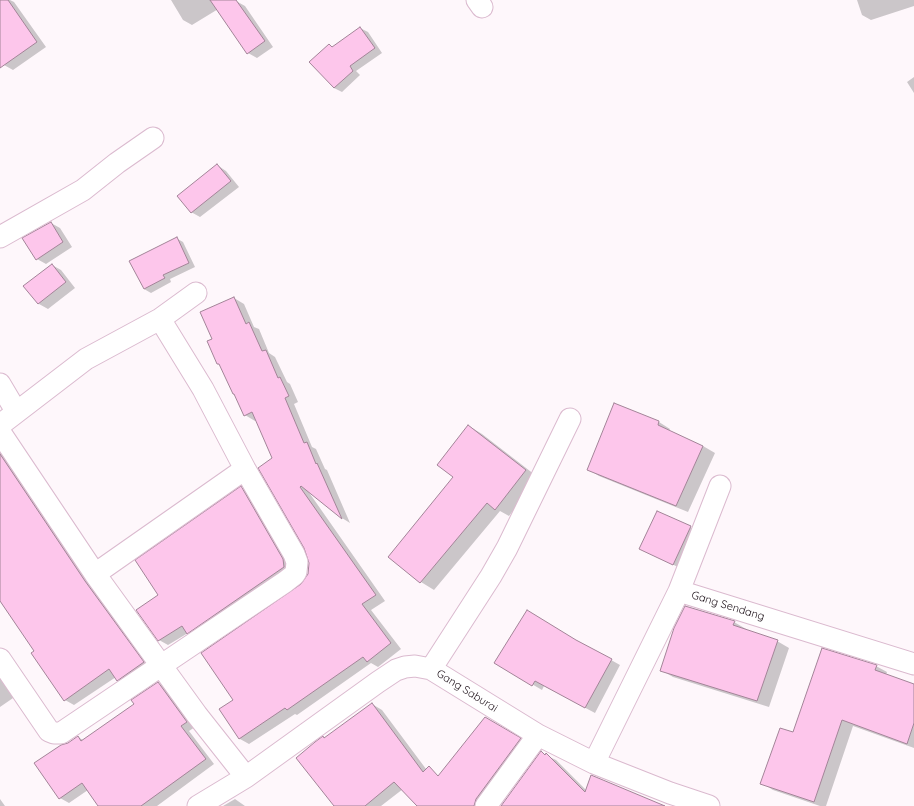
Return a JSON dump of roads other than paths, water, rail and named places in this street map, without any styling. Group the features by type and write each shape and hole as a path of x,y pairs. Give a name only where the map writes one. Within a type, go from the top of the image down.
{"street":[{"path":"0,237 83,190 153,138"},
{"path":"0,425 16,411 86,359 160,319 196,293"},
{"path":"0,659 42,723 54,734 62,733 285,582 296,572 297,562 294,554 245,469 203,389 160,319"},
{"path":"0,384 16,411"},
{"path":"431,669 499,562 570,419"},
{"path":"0,432 95,574 197,715 246,777"},
{"path":"95,574 245,469"},
{"path":"679,591 720,486"},
{"name":"Gang Sendang","path":"594,763 679,591 914,664"},
{"name":"Gang Saburai","path":"198,806 246,777 396,670 415,666 431,669 538,735 594,763 670,793 709,806"},
{"path":"486,806 538,735"}]}
